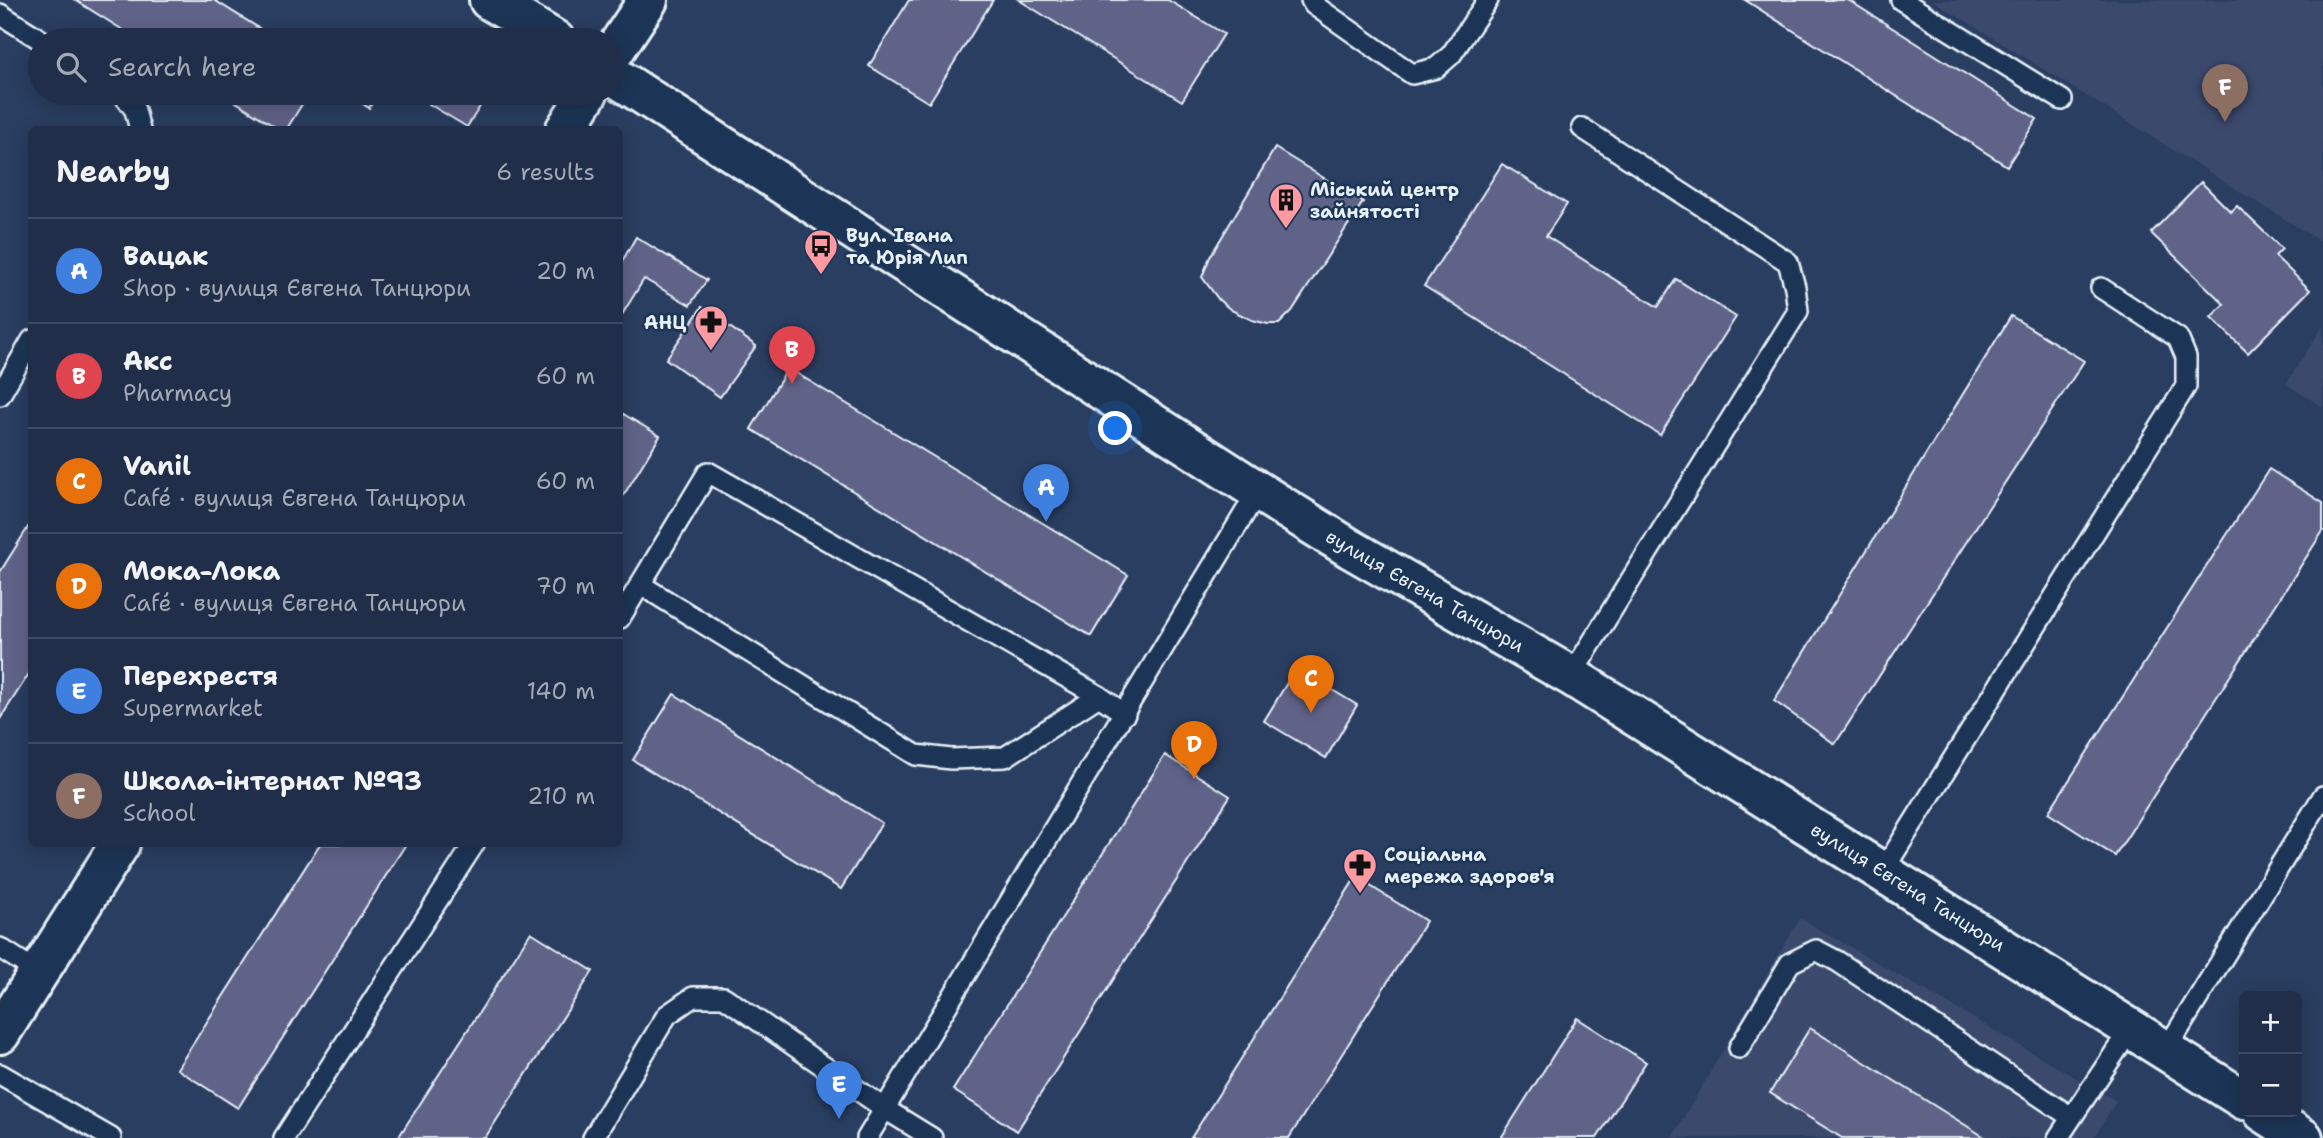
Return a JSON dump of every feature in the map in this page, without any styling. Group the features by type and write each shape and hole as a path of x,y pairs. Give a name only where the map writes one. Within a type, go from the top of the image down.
{"street":[{"path":"489,0 535,28"},
{"path":"623,38 648,0"},
{"name":"вулиця Євгена Танцюри","path":"623,82 1258,491 1351,549 1571,676 2239,1097"},
{"path":"567,126 581,105"},
{"path":"0,1034 118,847"},
{"path":"2271,1117 2304,1138"}],"lane":[{"path":"1311,0 1314,5 1412,74 1436,68 1451,55 1488,0"},
{"path":"1901,0 2062,100"},
{"path":"0,14 28,32"},
{"path":"131,105 139,126"},
{"path":"1571,676 1798,311 1788,262 1582,128"},
{"path":"1882,871 2186,386 2186,357 2178,338 2101,288"},
{"path":"0,395 28,347"},
{"path":"623,613 708,472 1099,696 1125,714"},
{"path":"867,1138 1258,491"},
{"path":"641,585 916,755 951,759 1005,757 1099,696"},
{"path":"2166,1049 2323,796"},
{"path":"284,1138 472,847"},
{"path":"0,948 39,973"},
{"path":"1739,1048 1790,963 1816,950 1837,961 2071,1117"},
{"path":"593,1138 667,1015 693,997 724,997 885,1109 932,1138"},
{"path":"2058,1138 2132,1027"},
{"path":"0,1074 111,1138"}],"shaded area":[{"path":"1932,0 2323,0 2323,243"},
{"path":"2323,326 2323,407 2286,384"},
{"path":"1800,918 2116,1101 2094,1138 1672,1138"}],"building":[{"path":"75,0 214,0 259,28 120,28"},
{"path":"909,0 993,0 929,103 869,66"},
{"path":"1019,0 1168,0 1224,34 1182,101"},
{"path":"1745,0 1848,0 2037,119 2007,166"},
{"path":"241,105 302,105 288,126 274,126"},
{"path":"431,105 481,105 465,126"},
{"name":"Міський центр зайнятості","path":"1275,148 1363,202 1292,311 1279,324 1268,324 1231,310 1219,300 1202,277 1210,257"},
{"path":"1502,164 1567,204 1546,236 1658,307 1676,279 1736,317 1660,435 1424,286"},
{"path":"2201,182 2231,212 2237,206 2282,249 2275,256 2310,290 2248,353 2211,317 2224,304 2151,233"},
{"path":"636,237 707,280 690,305 644,279 623,313 623,260"},
{"name":"АНЦ","path":"702,307 756,346 720,397 666,359"},
{"path":"2011,316 2084,361 1835,744 1774,701"},
{"path":"788,368 1128,575 1091,636 751,429"},
{"path":"623,414 660,436 623,496"},
{"path":"2269,469 2323,503 2323,531 2115,856 2048,813"},
{"path":"28,527 28,675 0,719 0,572"},
{"path":"1296,668 1357,705 1326,758 1264,721"},
{"path":"674,694 882,823 841,889 633,760"},
{"path":"1165,755 1230,796 1017,1131 953,1090"},
{"path":"318,847 404,847 238,1108 177,1069"},
{"path":"1356,877 1426,921 1289,1138 1191,1138"},
{"path":"531,932 593,971 485,1138 398,1138"},
{"path":"1577,1018 1646,1062 1597,1138 1501,1138"},
{"path":"1810,1028 1986,1138 1842,1138 1770,1093"}],"place":[{"name":"Школа-інтернат №93","path":"2225,122"},
{"name":"Міський центр зайнятості","path":"1286,230"},
{"name":"Вул. Івана та Юрія Лип","path":"821,276"},
{"name":"АНЦ","path":"711,352"},
{"name":"Акс","path":"792,384"},
{"name":"Вацак","path":"1046,522"},
{"name":"Vanil","path":"1311,713"},
{"name":"Мока-Лока","path":"1194,779"},
{"name":"Соціальна мережа здоров'я","path":"1360,895"},
{"name":"Перехрестя","path":"839,1119"}]}
